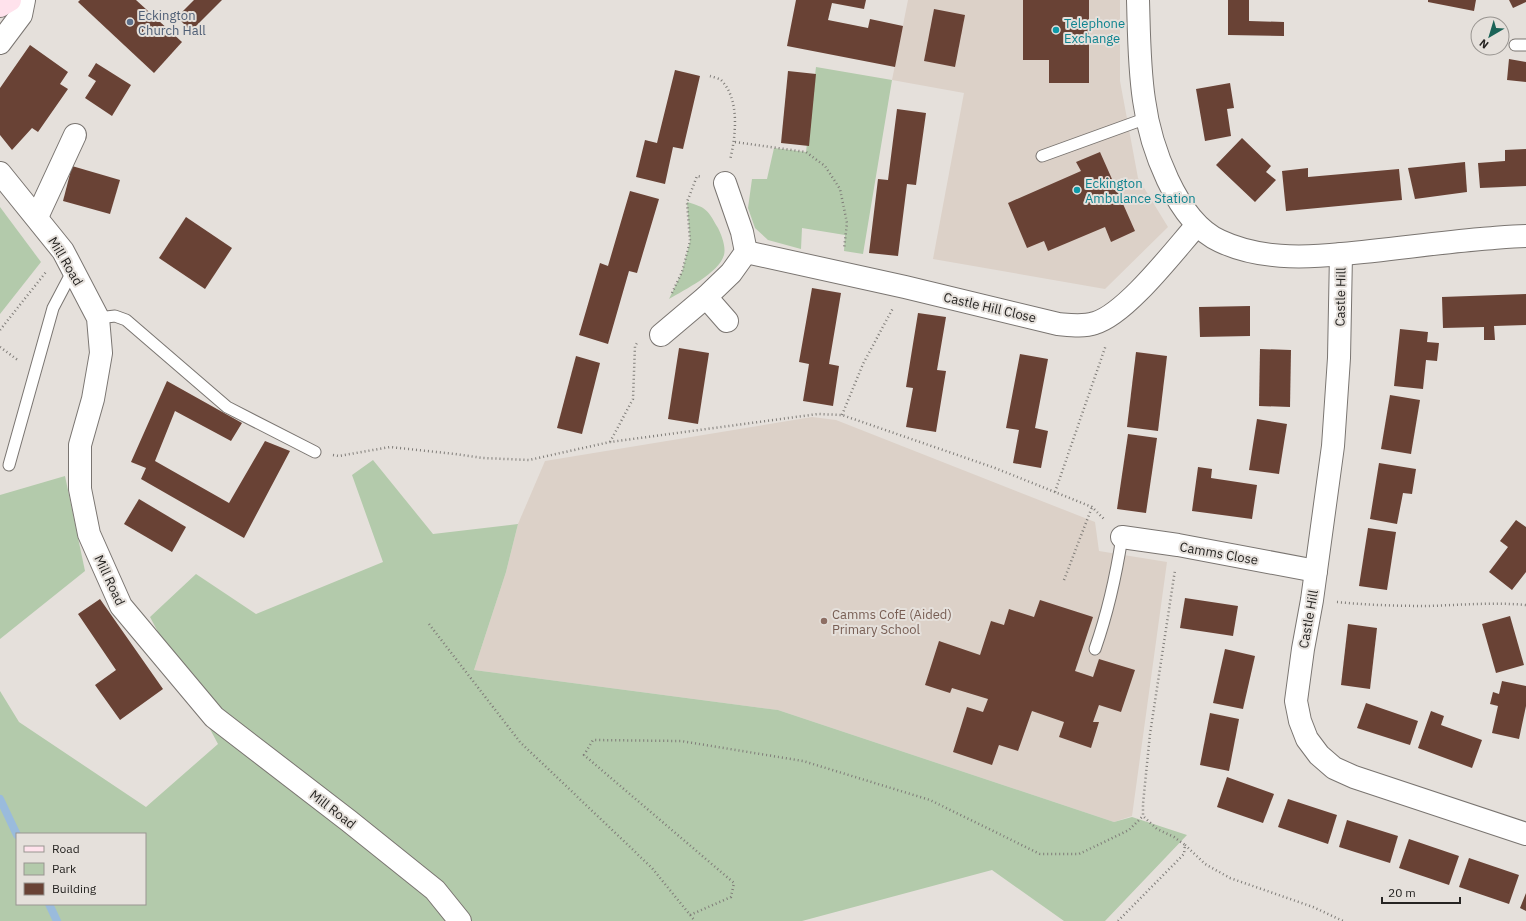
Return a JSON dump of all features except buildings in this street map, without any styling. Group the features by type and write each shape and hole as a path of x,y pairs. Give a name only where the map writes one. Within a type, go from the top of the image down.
{"main road":[{"path":"0,6 10,0"}],"street":[{"path":"0,43 21,15 24,0"},
{"name":"Castle Hill","path":"1138,0 1138,36 1144,99 1147,118 1162,167 1187,213 1197,225 1219,241 1237,248 1265,255 1293,257 1341,254 1426,244 1526,236"},
{"path":"37,217 75,135"},
{"name":"Mill Road","path":"0,173 63,251 98,318 101,353 93,399 80,445 80,489 89,534 121,606 214,717 349,821 435,890 460,921"},
{"path":"661,335 706,298 731,273 746,252 742,232 725,183"},
{"name":"Castle Hill Close","path":"746,252 905,287 1058,324 1076,326 1095,323 1113,315 1143,286 1197,225"},
{"name":"Castle Hill","path":"1341,254 1339,358 1333,446 1312,600 1303,649 1296,701 1300,721 1307,739 1319,755 1334,768 1354,777 1526,834"},
{"path":"706,298 727,321"},
{"name":"Camms Close","path":"1122,538 1178,545 1316,571"}],"lane":[{"path":"1042,156 1147,118"},
{"path":"9,465 53,308 73,270"},
{"path":"98,318 115,316 126,320 227,407 315,452"},
{"path":"1095,649 1105,620 1117,573 1122,538"}],"path":[{"path":"710,76 720,79 728,89 735,108 735,142 725,183"},
{"path":"735,142 806,152 825,166 840,189 847,223 841,273"},
{"path":"0,330 63,251"},
{"path":"842,416 863,364 905,287"},
{"path":"1055,492 1105,352 1113,315"},
{"path":"315,452 339,456 390,447 483,458 529,460 610,442 818,414 842,416 995,468 1092,507 1122,538"},
{"path":"1064,580 1092,507"},
{"path":"690,915 731,897 734,883 584,755 593,740 681,741 803,761 930,800 1040,854 1079,854 1129,830 1143,816 1150,734 1178,545"},
{"path":"1312,600 1362,605 1427,606 1493,603 1526,605"},
{"path":"429,624 520,742 652,868 695,921"},
{"path":"1143,816 1157,829 1174,837 1185,845 1205,864 1230,878 1312,907 1343,921"},
{"path":"1118,921 1184,854 1185,845"}],"shaded area":[{"path":"908,0 1120,0 1120,81 1138,178 1168,227 1105,289 933,259 964,93 892,80"},
{"name":"Camms CofE (Aided) Primary School","path":"812,417 836,420 1095,522 1099,551 1167,562 1132,816 1114,822 778,710 474,670 506,572 518,524 545,461"}],"green space":[{"path":"816,67 892,80 863,254 844,251 845,235 802,228 801,249 768,240 755,228 748,208 752,179 767,179 774,148 806,152"},
{"path":"687,202 703,208 709,213 722,238 724,255 721,262 708,274 692,286 669,299 682,272 690,241"},
{"path":"0,207 41,262 0,314"},
{"path":"373,460 433,534 518,524 506,572 474,670 778,710 1114,822 1132,817 1187,835 1105,921 1064,921 992,870 802,921 0,921 0,691 19,722 146,807 218,744 150,617 196,574 256,614 383,562 352,475"},
{"path":"65,476 85,571 0,639 0,495"}],"waterway":[{"path":"0,799 16,833"},
{"path":"49,905 57,921"}],"place":[{"name":"Eckington Church Hall","path":"130,22"},
{"name":"Telephone Exchange","path":"1056,30"},
{"name":"Eckington Ambulance Station","path":"1077,190"},
{"name":"Camms CofE (Aided) Primary School","path":"824,621"}]}
